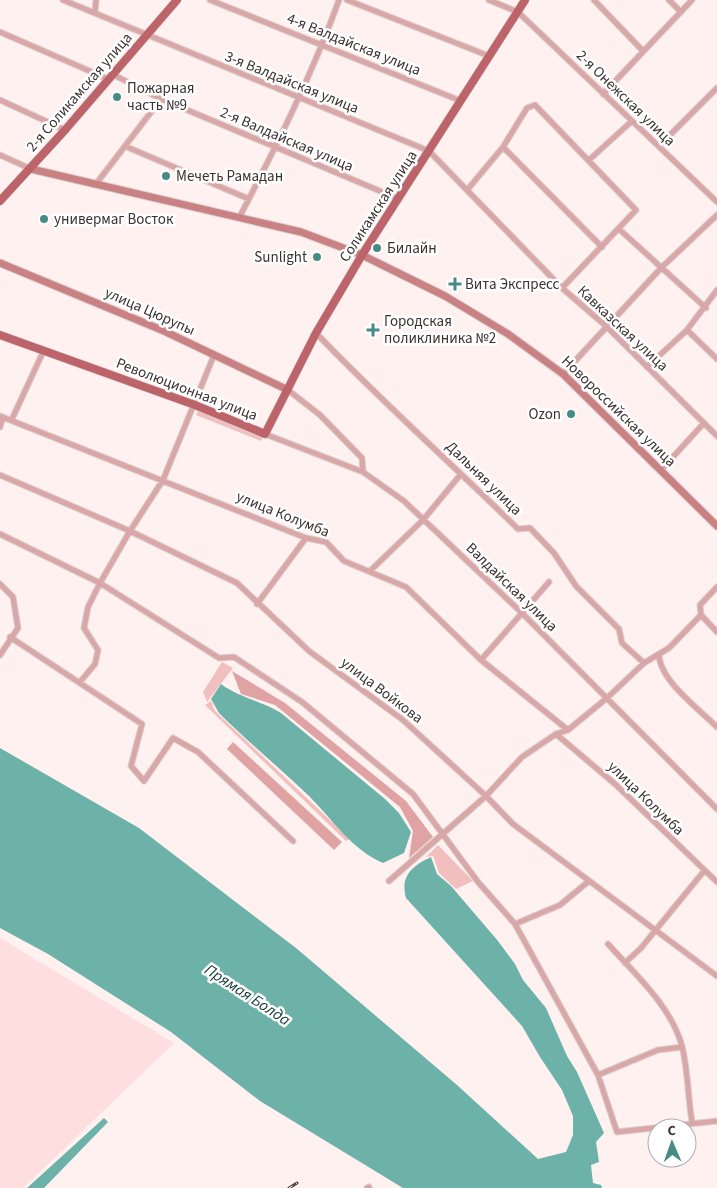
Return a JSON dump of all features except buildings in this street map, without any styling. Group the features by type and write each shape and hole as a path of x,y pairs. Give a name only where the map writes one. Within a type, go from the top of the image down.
{"main road":[{"name":"2-я Соликамская улица","path":"0,201 31,169 177,0"},
{"name":"Соликамская улица","path":"265,434 316,333 362,255 525,0"},
{"name":"Революционная улица","path":"0,335 195,406 265,434"}],"street":[{"name":"3-я Валдайская улица","path":"64,0 429,151"},
{"path":"95,13 96,0"},
{"name":"4-я Валдайская улица","path":"210,0 461,101"},
{"path":"240,216 300,99 323,45 338,0"},
{"path":"347,0 489,56"},
{"path":"489,0 518,12"},
{"path":"594,0 644,51"},
{"path":"669,0 681,12"},
{"path":"603,94 692,0"},
{"name":"2-я Онежская улица","path":"518,12 717,202"},
{"name":"2-я Валдайская улица","path":"0,32 398,199"},
{"path":"659,146 717,88"},
{"path":"96,184 161,99"},
{"path":"0,100 65,130"},
{"path":"468,189 503,147 508,135 527,108 535,105 636,210 562,288"},
{"path":"588,160 632,121"},
{"path":"126,146 249,199"},
{"path":"503,147 602,247"},
{"name":"Кавказская улица","path":"429,151 468,189 562,288 606,326 717,436"},
{"path":"0,155 31,169"},
{"name":"Новороссийская улица","path":"31,169 240,216 301,232 362,255 445,296 508,334 563,374 717,526"},
{"path":"563,374 662,267 717,215"},
{"path":"619,229 706,308"},
{"name":"улица Цюрупы","path":"0,262 164,331 288,390"},
{"path":"647,367 687,330 706,308 717,290"},
{"path":"687,330 717,359"},
{"name":"Дальняя улица","path":"316,333 375,395 518,529 530,528 554,553 576,586 619,629 622,643 644,663"},
{"path":"12,419 44,350"},
{"path":"80,682 95,664 98,650 84,628 88,608 130,531 163,480 195,406 214,355"},
{"path":"288,390 320,415 362,458 363,472"},
{"path":"0,427 2,416"},
{"name":"улица Колумба","path":"2,416 306,538 326,542 344,561 406,587 481,660 568,730"},
{"path":"661,470 704,423"},
{"name":"Революционная улица","path":"265,434 363,472"},
{"name":"Валдайская улица","path":"363,472 404,501 522,613 717,809"},
{"path":"370,571 423,520 461,474"},
{"name":"улица Войкова","path":"0,475 130,531 236,583 309,651 403,720 486,796 513,824 717,976"},
{"path":"0,534 100,583 219,658 234,657 302,702 413,794 441,835 515,924 598,1075 617,1132 647,1128"},
{"path":"257,604 306,538"},
{"path":"481,660 549,582"},
{"path":"0,584 13,597 18,628 10,637 0,655"},
{"path":"717,587 700,605 701,615 717,632"},
{"path":"389,881 486,796 522,758 556,734 568,730 607,698 644,663 669,648 701,615"},
{"path":"10,637 142,724 131,766 144,781 173,738 198,752 292,841"},
{"path":"659,654 659,664 667,677 717,727"},
{"name":"улица Колумба","path":"556,734 615,784 717,882"},
{"path":"625,963 656,931 704,871"},
{"path":"515,924 560,905 589,881"},
{"path":"608,944 651,992 670,1019 682,1047 691,1118"},
{"path":"598,1075 658,1050 682,1047"},
{"path":"697,1122 717,1121"}],"shaded area":[{"path":"198,411 263,436 261,441 196,415"},
{"path":"222,662 233,668 207,702 203,692"},
{"path":"232,671 285,703 406,801 433,837 409,858 413,831 400,807 275,705 241,694"},
{"path":"211,701 215,711 350,839 346,841 205,705"},
{"path":"233,742 342,842 334,850 227,749"},
{"path":"438,845 473,881 456,889 439,873 433,856 426,857"},
{"path":"0,938 174,1043 23,1188 0,1188"}],"water":[{"path":"221,684 236,693 281,713 385,799 399,813 411,832 404,853 383,863 352,842 309,796 219,713 211,699"},
{"name":"Прямая Болда","path":"0,748 139,828 296,948 457,1085 538,1159 566,1152 573,1135 573,1116 562,1090 522,1026 406,898 405,884 409,873 418,864 431,857 437,874 451,886 498,941 515,964 523,980 546,1008 604,1133 596,1142 599,1162 591,1165 593,1183 601,1185 602,1188 403,1188 260,1101 171,1032 48,954 0,928"},
{"path":"104,1118 108,1122 44,1188 27,1188"}],"railway":[{"path":"289,1188 297,1183"}],"place":[{"name":"Пожарная часть №9","path":"117,97"},
{"name":"Мечеть Рамадан","path":"166,176"},
{"name":"универмаг Восток","path":"44,219"},
{"name":"Билайн","path":"377,248"},
{"name":"Sunlight","path":"317,257"},
{"name":"Вита Экспресс","path":"455,284"},
{"name":"Городская поликлиника №2","path":"373,330"},
{"name":"Ozon","path":"571,414"}]}
